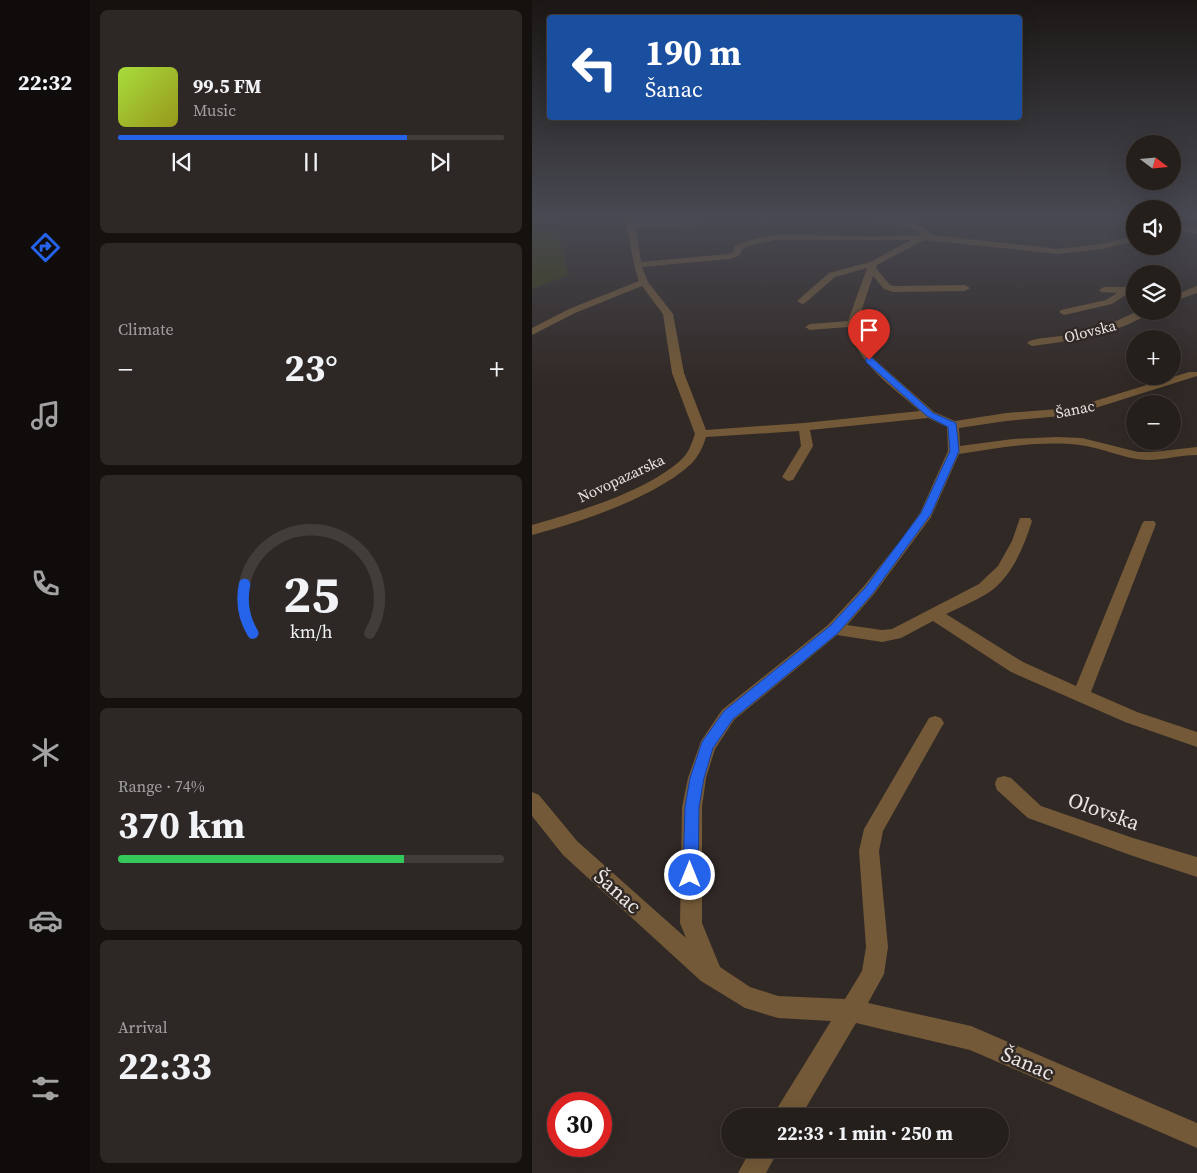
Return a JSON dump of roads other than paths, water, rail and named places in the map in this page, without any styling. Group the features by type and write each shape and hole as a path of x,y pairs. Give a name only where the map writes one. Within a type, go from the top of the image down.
{"street":[{"path":"640,273 644,282 668,314 678,373 701,434 804,427 930,414"},
{"path":"802,301 832,275 844,273"},
{"path":"712,975 691,924 692,807 697,778 707,746 728,715 834,629 869,590 926,514 954,451 953,425 930,414 869,360 859,345 852,324 871,273"},
{"path":"877,273 888,287 892,289 966,288"},
{"path":"532,332 572,311 644,282"},
{"path":"1181,289 1196,289 1181,295"},
{"name":"Olovska","path":"1104,290 1126,290"},
{"name":"Olovska","path":"1064,312 1109,302 1126,293"},
{"name":"Olovska","path":"1032,343 1066,338 1129,320"},
{"path":"810,327 852,324"},
{"name":"Šanac","path":"953,425 1006,417 1073,411 1193,374"},
{"path":"788,477 807,446 804,427"},
{"name":"Novopazarska","path":"532,530 599,507 672,472 688,460 701,434"},
{"path":"954,451 1009,443 1072,441 1091,443 1135,455 1148,456 1180,451 1196,451"},
{"path":"834,629 882,636 895,634 984,588 1003,569 1019,541 1025,521"},
{"path":"1081,695 1149,524"},
{"path":"933,613 1017,667 1131,717 1196,740"},
{"path":"791,1108 873,974 877,947 869,851 874,829 935,723"},
{"name":"Olovska","path":"1004,784 1035,812 1196,867"},
{"name":"Šanac","path":"532,801 570,848 712,975 745,997 778,1007 852,1011 971,1038 1196,1136"},
{"path":"751,1173 760,1158"}]}
